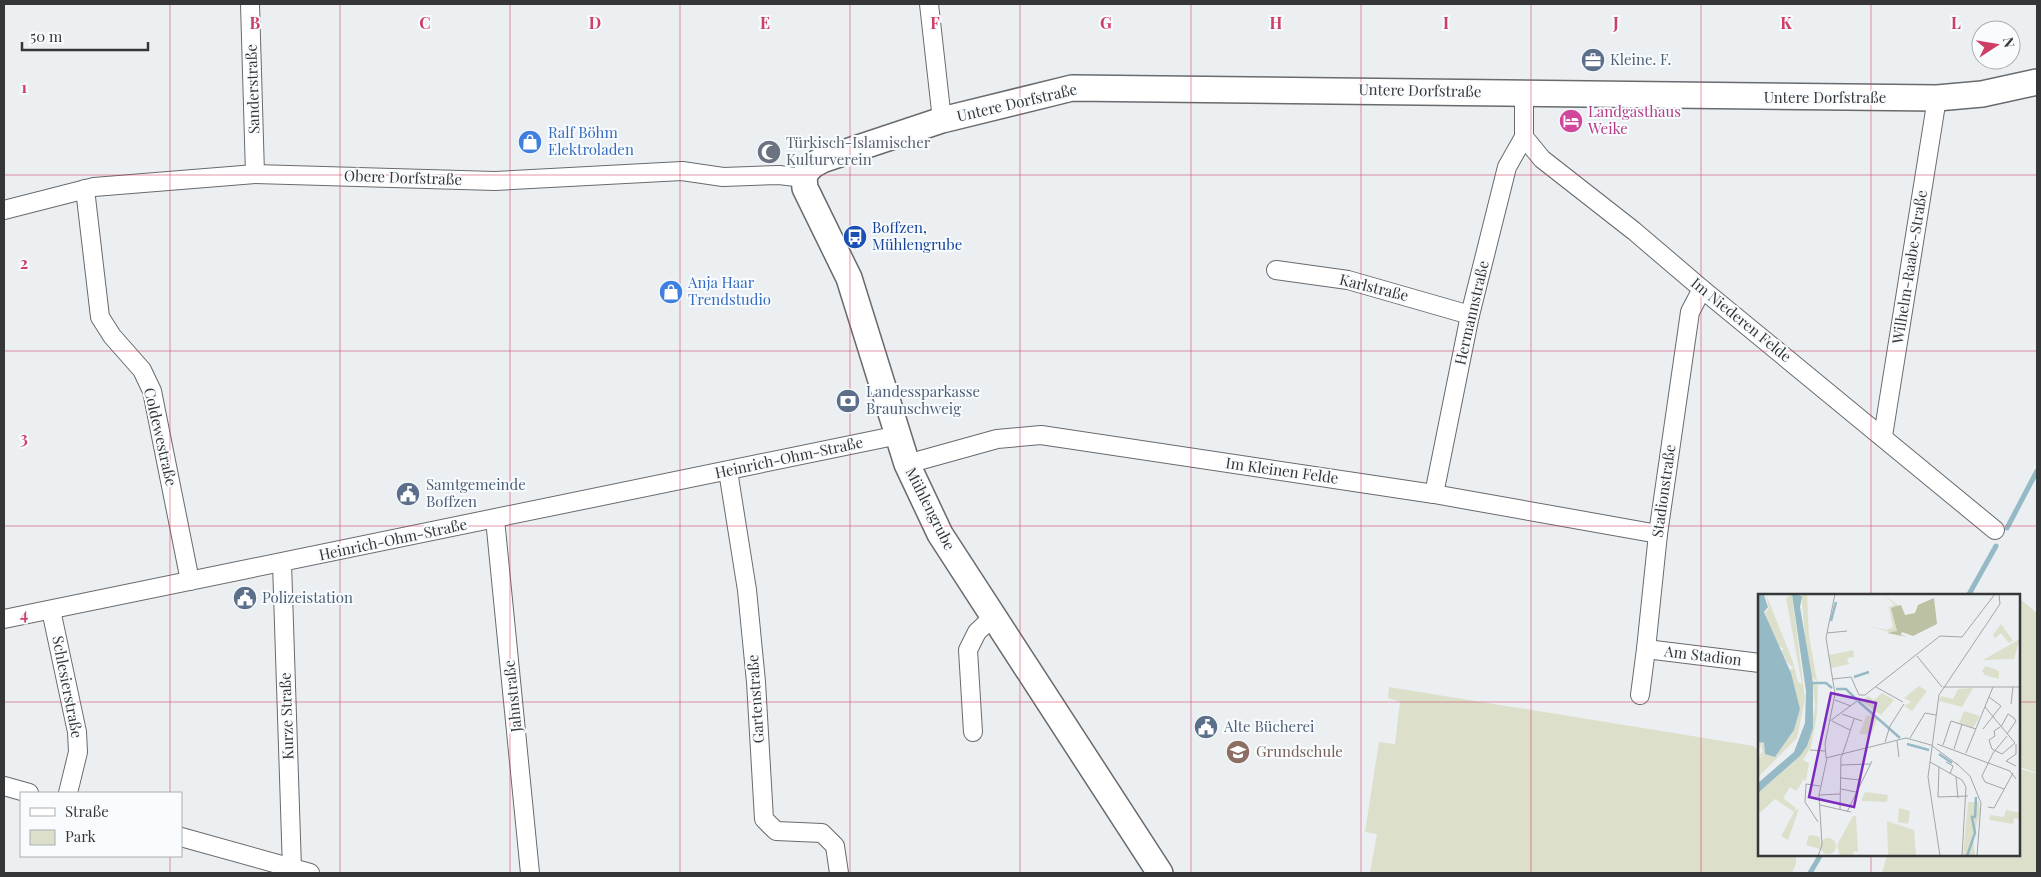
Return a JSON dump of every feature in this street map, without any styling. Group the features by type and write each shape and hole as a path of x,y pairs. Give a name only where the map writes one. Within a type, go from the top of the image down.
{"street":[{"name":"Sanderstraße","path":"250,4 255,174"},
{"path":"929,4 942,120"},
{"name":"Untere Dorfstraße","path":"809,172 848,151 942,120 1072,88 1524,92 1705,97 1937,98 1982,94 2037,82"},
{"path":"1524,92 1524,137"},
{"name":"Wilhelm-Raabe-Straße","path":"1883,436 1937,98"},
{"name":"Im Niederen Felde","path":"1524,137 1542,159 1634,231 1995,530"},
{"name":"Hermannstraße","path":"1434,494 1470,315 1507,167 1524,137"},
{"name":"Obere Dorfstraße","path":"4,210 85,190 255,174 495,181 682,171 723,177 809,172"},
{"name":"Mühlengrube","path":"809,172 805,188 807,194 849,278 907,464 940,534 1160,873"},
{"name":"Coldewestraße","path":"85,190 100,318 112,336 142,370 152,391 190,580"},
{"name":"Karlstraße","path":"1276,270 1348,280 1470,315"},
{"name":"Stadionstraße","path":"1640,695 1658,534 1690,312 1702,289"},
{"name":"Heinrich-Ohm-Straße","path":"4,619 899,435"},
{"name":"Im Kleinen Felde","path":"907,464 997,439 1042,435 1434,494 1658,534"},
{"name":"Gartenstraße","path":"728,471 747,590 756,682 764,819 776,831 822,833 835,846 839,873"},
{"name":"Jahnstraße","path":"495,519 530,873"},
{"name":"Kurze Straße","path":"282,563 292,869"},
{"name":"Schlesierstraße","path":"51,610 77,732 78,752 68,792"},
{"path":"973,732 968,650 977,632 994,616"},
{"name":"Am Stadion","path":"1646,649 1758,663"},
{"path":"4,786 25,792"},
{"path":"182,837 310,873"}],"green space":[{"path":"2021,600 2037,613 2037,773 2021,767"},
{"path":"1389,687 1754,746 1758,751 1758,857 1796,857 1796,864 1792,873 1370,873 1377,834 1365,832 1379,742 1395,744 1400,702 1388,698"},
{"path":"2021,769 2037,774 2037,873 1882,873 1887,857 2021,857"}],"waterway":[{"path":"2007,528 2037,471"},
{"path":"1969,594 1996,546"},
{"path":"1810,873 1819,857"}],"place":[{"name":"Kleine. F.","path":"1593,60"},
{"name":"Landgasthaus Weike","path":"1571,121"},
{"name":"Ralf Böhm Elektroladen","path":"530,142"},
{"name":"Türkisch-Islamischer Kulturverein","path":"769,152"},
{"name":"Boffzen, Mühlengrube","path":"855,237"},
{"name":"Anja Haar Trendstudio","path":"671,292"},
{"name":"Landessparkasse Braunschweig","path":"848,401"},
{"name":"Samtgemeinde Boffzen","path":"408,494"},
{"name":"Polizeistation","path":"245,598"},
{"name":"Alte Bücherei","path":"1206,727"},
{"name":"Grundschule","path":"1238,752"}]}
